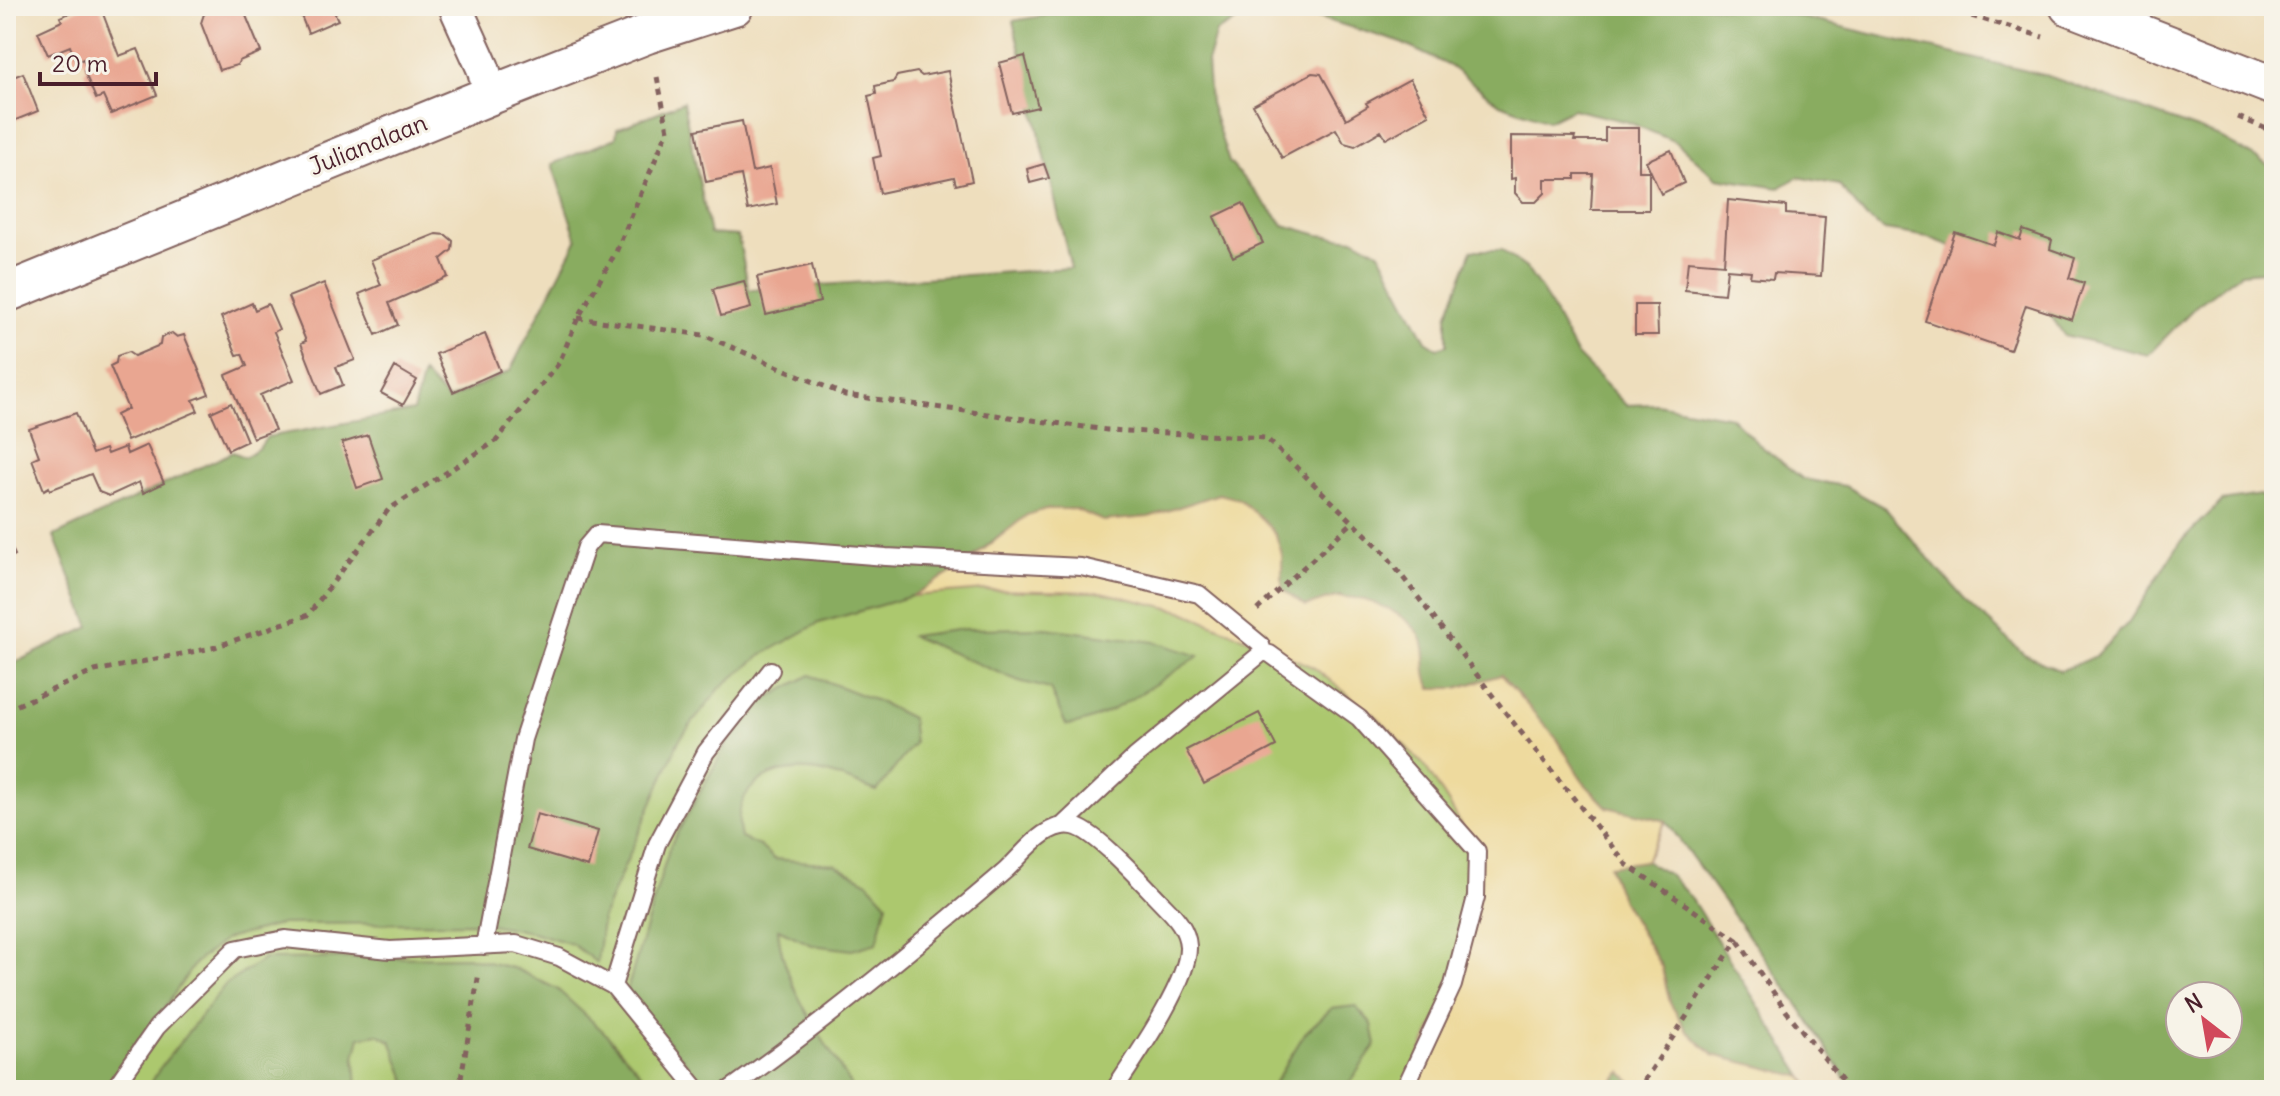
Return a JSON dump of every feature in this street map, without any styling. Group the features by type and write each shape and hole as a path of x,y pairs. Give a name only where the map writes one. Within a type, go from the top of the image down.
{"street":[{"path":"455,6 483,68 491,95"},
{"name":"Julianalaan","path":"6,293 491,95 647,34 734,6"},
{"path":"2069,6 2274,86"}],"lane":[{"path":"484,946 523,739 586,547 597,534 886,557 1081,567 1199,594 1261,645 1263,652"},
{"path":"729,1090 912,951 1038,839 1062,826 1135,757 1263,652"},
{"path":"1263,652 1359,718 1477,851 1476,897 1453,985 1404,1090"},
{"path":"613,986 657,844 706,752 771,670"},
{"path":"1062,826 1079,828 1112,852 1176,917 1188,946 1185,967 1154,1028 1114,1090"},
{"path":"113,1090 157,1027 235,949 285,939 390,950 516,944 559,957 613,986 698,1090"}],"path":[{"path":"6,710 95,671 212,648 308,615 389,509 496,441 559,363 578,318 616,252 668,130 647,34"},
{"path":"578,318 703,335 845,395 1107,430 1266,438 1383,551 1626,864 1737,940 1787,1012 1850,1090"},
{"path":"1238,626 1354,522"},
{"path":"1638,1090 1737,940"},
{"path":"459,1090 484,946"}],"green space":[{"path":"1098,6 1708,6 1792,15 2048,76 2217,136 2274,168 2274,270 2241,273 2196,306 2148,355 2064,335 2041,301 1989,261 1928,237 1885,230 1867,219 1839,185 1798,177 1779,188 1717,178 1676,142 1628,122 1572,109 1548,121 1500,104 1450,66 1399,42 1317,17 1257,10 1216,32 1207,62 1210,103 1229,162 1284,225 1319,235 1355,239 1380,253 1426,341 1437,348 1447,345 1447,316 1472,250 1501,250 1526,268 1544,294 1576,354 1626,405 1656,404 1731,417 1756,442 1803,479 1845,486 1885,508 1964,599 2024,654 2060,671 2095,657 2128,623 2180,543 2222,501 2260,495 2274,507 2274,1090 1853,1090 1801,1009 1666,821 1607,807 1583,782 1557,739 1479,681 1457,688 1431,688 1424,667 1341,596 1306,606 1282,589 1281,578 1219,494 1149,517 1103,521 1075,509 1046,509 1001,534 963,566 912,596 819,623 762,655 721,687 679,740 602,918 597,963 572,944 485,923 282,924 226,939 195,963 109,1090 6,1090 6,667 90,627 54,536 233,452 245,457 260,447 267,437 413,411 423,374 448,400 510,371 577,240 552,164 616,138 617,129 683,102 710,234 738,236 749,290 1071,268 1013,21"},
{"path":"1192,467 1681,1090 6,1090 6,771"},
{"path":"1046,628 1155,642 1199,656 1115,708 1080,723 1066,725 1050,689 1019,681 911,636 964,629"},
{"path":"810,675 911,718 914,743 877,791 825,772 784,771 757,783 741,805 741,838 760,846 774,859 835,864 868,882 887,903 877,943 852,950 812,945 778,929 788,972 797,993 854,1090 710,1090 626,994 670,846 728,742 757,704"},
{"path":"1645,861 1670,875 1691,898 1803,1077 1713,1055 1688,1032 1670,1003 1662,967 1621,899 1609,865"},
{"path":"467,957 516,969 557,989 605,1033 656,1090 410,1090 391,1041 378,1034 360,1037 355,1057 357,1090 147,1090 160,1068 225,985 264,959"},
{"path":"1355,1006 1372,1024 1376,1045 1344,1090 1270,1090 1305,1033 1331,1009"},
{"path":"1622,1072 1638,1090 1603,1090"}],"sand":[{"path":"1219,494 1239,499 1276,535 1282,555 1282,589 1306,606 1343,597 1364,600 1399,615 1417,631 1422,640 1431,688 1457,688 1501,675 1557,739 1583,782 1607,807 1666,821 1645,861 1609,866 1621,899 1662,968 1670,1003 1688,1032 1713,1055 1803,1077 1812,1090 1638,1090 1622,1072 1603,1090 1402,1090 1453,985 1477,882 1473,852 1456,815 1425,766 1378,718 1313,667 1182,611 1101,592 986,590 912,596 963,566 1027,515 1046,509 1075,509 1103,521 1149,517"}],"building":[{"path":"86,6 100,6 119,56 138,49 157,95 111,114 103,96 96,99 84,71 87,69 83,59 76,62 70,46 48,55 38,32 62,21 60,17"},
{"path":"212,6 242,6 261,52 239,61 237,65 219,70 201,23 204,14 213,10"},
{"path":"297,6 341,6 335,14 338,20 308,33"},
{"path":"1025,56 1038,107 1012,113 999,63"},
{"path":"948,71 972,181 956,185 954,177 880,193 873,158 881,156 868,96 876,94 875,86 893,82 897,76 917,72 922,76"},
{"path":"23,73 38,111 6,124 6,80"},
{"path":"1312,73 1321,74 1346,119 1368,106 1366,103 1410,79 1429,115 1386,139 1381,131 1355,146 1344,143 1336,129 1282,158 1253,105"},
{"path":"742,121 752,172 770,168 777,204 748,210 741,175 706,182 696,130"},
{"path":"1605,128 1639,128 1639,171 1649,171 1649,210 1591,210 1593,174 1575,174 1575,179 1545,179 1545,193 1536,202 1523,202 1515,193 1515,178 1511,179 1511,136 1575,137 1574,141 1605,141"},
{"path":"1671,150 1684,183 1661,194 1646,161"},
{"path":"1044,164 1049,178 1030,183 1027,169"},
{"path":"1728,200 1786,206 1786,214 1825,217 1821,276 1774,273 1773,279 1750,277 1751,271 1727,269 1724,294 1685,290 1688,261 1724,264"},
{"path":"1243,203 1263,243 1233,257 1214,217"},
{"path":"2023,230 2052,240 2050,249 2075,258 2069,278 2084,283 2072,320 2026,305 2010,350 1925,321 1955,232 1994,245 1998,232 2020,240"},
{"path":"436,234 446,235 453,241 452,250 441,259 448,277 389,303 398,325 376,335 359,294 381,285 371,260"},
{"path":"812,265 820,302 766,315 757,277"},
{"path":"744,281 751,308 721,316 713,289"},
{"path":"324,283 355,360 336,367 343,385 321,394 301,343 306,341 288,297"},
{"path":"252,303 255,310 268,304 279,329 274,332 294,380 260,395 275,430 253,438 226,375 247,366 242,354 237,355 221,317"},
{"path":"1635,305 1657,305 1658,335 1635,335"},
{"path":"172,333 177,337 184,335 209,394 193,400 198,411 127,441 116,415 128,409 110,366 116,363 117,356 128,352 134,356 160,345 161,338"},
{"path":"485,334 500,371 453,392 436,354"},
{"path":"395,367 417,380 403,405 381,393"},
{"path":"231,403 247,441 228,450 211,412"},
{"path":"76,413 92,454 105,449 107,454 125,447 127,454 147,445 164,483 143,493 139,482 109,496 99,492 91,474 44,490 32,459 39,456 29,429"},
{"path":"368,435 383,479 357,488 342,443"},
{"path":"6,536 15,555 6,560"},
{"path":"1259,713 1276,746 1204,784 1186,750"},
{"path":"537,814 598,831 588,867 527,849"}]}
